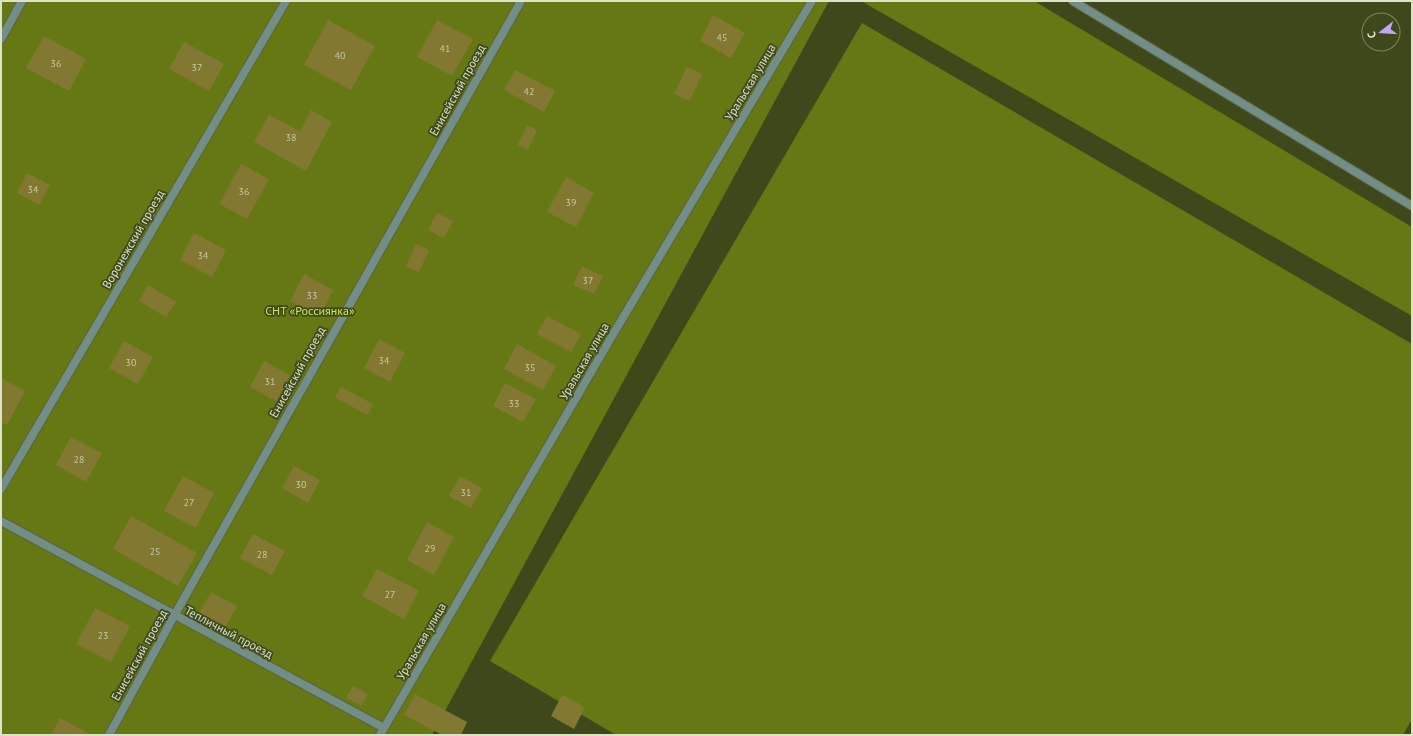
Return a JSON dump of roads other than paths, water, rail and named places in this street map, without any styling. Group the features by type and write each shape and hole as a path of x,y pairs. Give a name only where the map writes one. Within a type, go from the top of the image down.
{"lane":[{"path":"1,39 22,1"},
{"name":"Воронежский проезд","path":"1,489 286,1"},
{"name":"Енисейский проезд","path":"109,735 174,616 521,1"},
{"name":"Уральская улица","path":"382,731 615,331 812,1"},
{"path":"1073,1 1412,206"},
{"name":"Тепличный проезд","path":"1,522 382,731"}],"park label":[{"name":"СНТ «Россиянка»","path":"310,310"}]}
